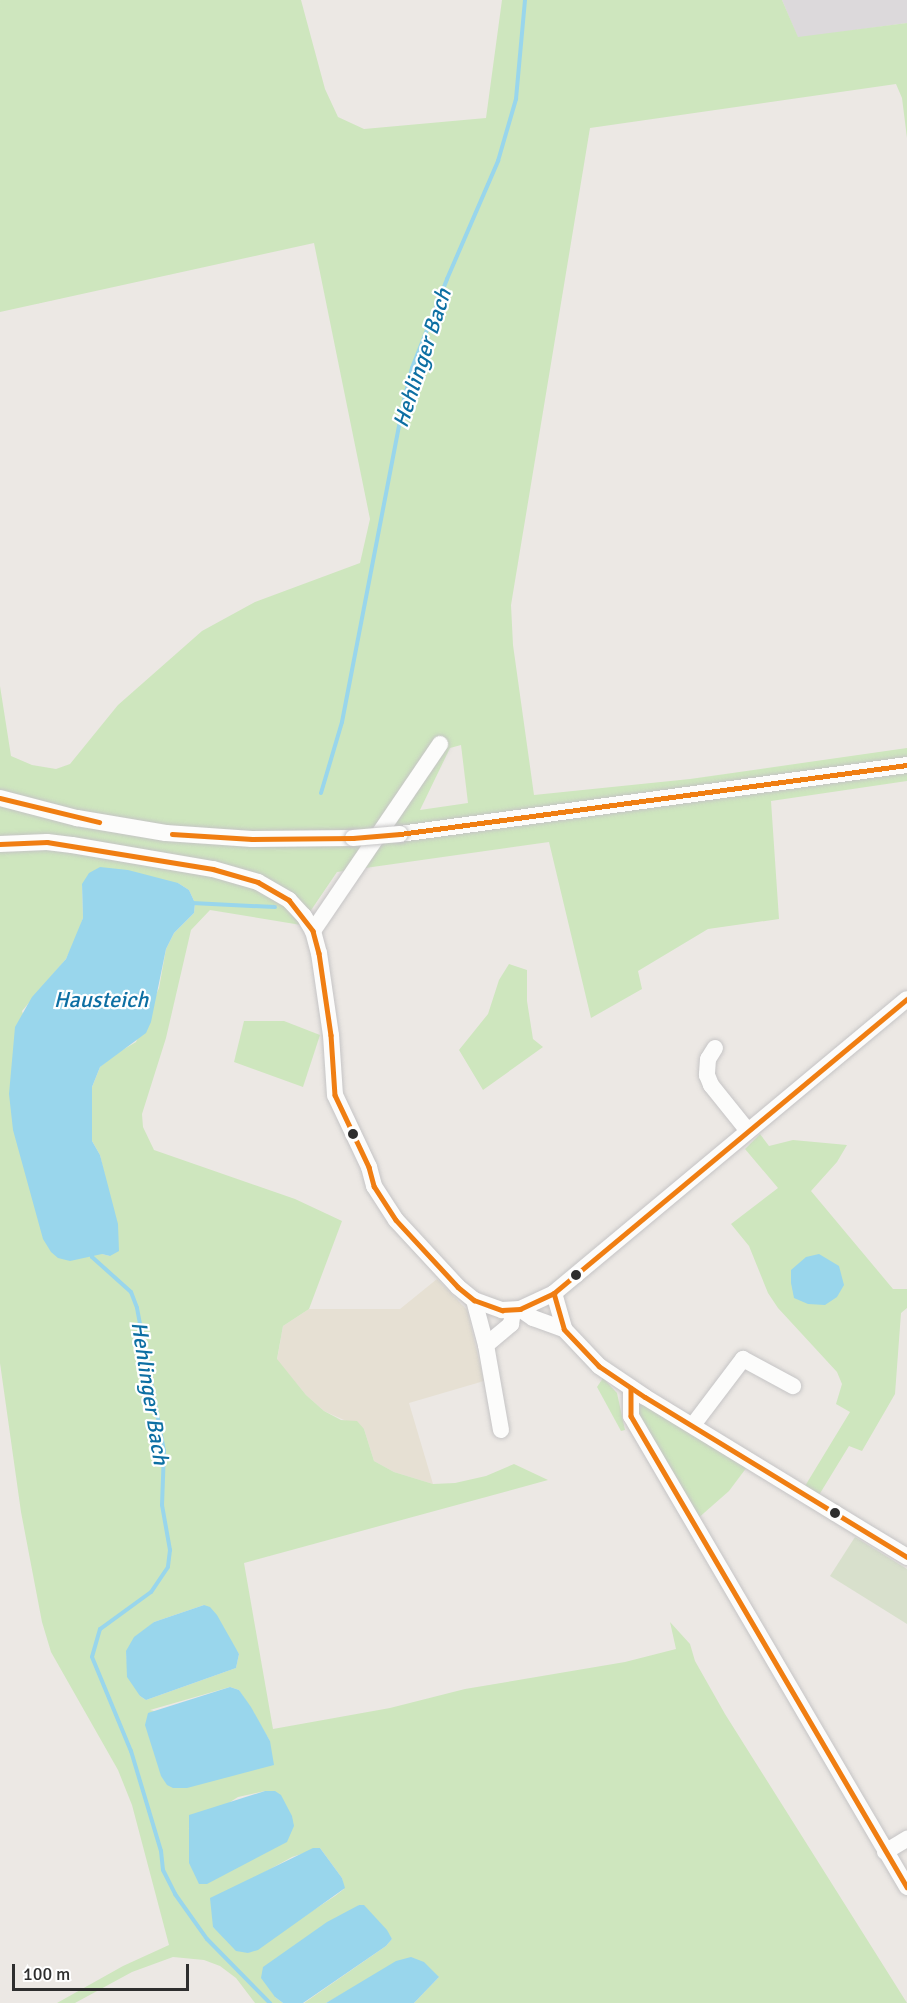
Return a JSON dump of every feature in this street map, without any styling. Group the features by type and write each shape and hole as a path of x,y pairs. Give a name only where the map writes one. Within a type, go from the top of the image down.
{"street":[{"path":"313,931 440,744"},
{"path":"0,798 86,819 166,833 252,839 353,838 400,834 907,765"},
{"path":"0,844 47,842 72,845 236,873 289,900 304,916 313,931 319,953 331,1035 335,1095 369,1167 374,1186 396,1220 458,1287 474,1300 502,1310 516,1310 554,1293 907,999"},
{"path":"716,1048 708,1059 707,1075 711,1084 748,1131"},
{"path":"554,1293 564,1329"},
{"path":"474,1300 486,1345 501,1430"},
{"path":"516,1310 564,1329 599,1366 631,1388 907,1557"},
{"path":"486,1345 511,1324 516,1310"},
{"path":"693,1425 743,1359 793,1386"},
{"path":"631,1388 631,1416 907,1887"},
{"path":"885,1852 907,1839"}],"shaded area":[{"path":"782,0 907,0 907,23 798,38"},
{"path":"437,1279 467,1310 484,1381 409,1403 433,1484 394,1472 374,1461 364,1429 324,1411 306,1395 277,1360 283,1326 309,1309 400,1309"}],"green space":[{"path":"0,0 301,0 325,89 338,117 364,129 486,118 502,0 782,0 798,37 907,23 907,138 902,98 896,84 590,128 511,605 513,645 534,795 690,779 907,748 907,781 771,801 779,919 708,929 638,971 642,989 591,1018 549,842 337,872 301,925 210,910 191,930 166,1038 142,1114 143,1127 154,1150 295,1199 342,1221 309,1309 283,1326 277,1359 306,1395 324,1411 341,1420 357,1421 364,1429 374,1461 394,1472 433,1484 455,1483 486,1476 514,1464 548,1480 244,1563 273,1729 390,1708 465,1689 625,1662 676,1649 670,1622 690,1644 695,1661 725,1714 907,2003 414,2003 439,1977 348,1991 326,2003 304,2003 386,1946 392,1939 359,1905 275,1997 283,2003 255,2003 236,1978 220,1966 204,1960 173,1957 132,1972 75,2003 57,2003 123,1966 169,1945 132,1805 118,1770 51,1652 42,1622 21,1512 0,1363 0,686 11,756 32,765 56,769 70,764 118,705 202,631 255,602 360,563 370,519 314,243 0,312","holes":["461,745 468,803 420,810 450,748","178,883 189,890 195,903 194,913 174,933 166,949 159,988 136,1042 114,1055 100,1067 92,1087 92,1141 100,1155 110,1199 110,1256 102,1254 22,1011 66,959 83,918 82,884","204,1605 239,1654 236,1668 146,1700 140,1696 127,1663 126,1652 154,1622","230,1687 239,1690 270,1741 150,1710","275,1791 188,1829 238,1797","320,1848 342,1878 344,1889 248,1953 213,1927 254,1878 292,1857"]},
{"path":"509,964 527,970 527,1001 533,1039 543,1047 483,1090 459,1050 488,1014 499,980"},
{"path":"244,1021 284,1021 320,1035 303,1087 234,1062"},
{"path":"760,1134 769,1146 793,1140 847,1145 837,1162 811,1191 893,1289 907,1289 907,1308 901,1313 895,1394 862,1451 849,1446 819,1495 805,1486 850,1412 836,1404 842,1384 837,1372 778,1308 768,1293 749,1246 731,1224 778,1188 745,1149"},
{"path":"603,1378 617,1393 625,1430 621,1431 597,1387"},
{"path":"638,1399 747,1467 729,1491 696,1520 636,1421"},
{"path":"855,1537 907,1569 907,1624 830,1576"}],"water":[{"name":"Hausteich","path":"100,867 128,870 178,883 189,890 195,903 194,913 174,933 166,949 151,1022 146,1033 100,1067 92,1087 92,1141 100,1155 118,1224 119,1251 110,1256 102,1254 70,1261 58,1258 43,1239 13,1130 9,1094 15,1027 32,997 66,959 83,918 82,884 89,873"},
{"path":"819,1254 839,1266 844,1285 837,1297 825,1305 808,1304 794,1298 791,1283 791,1270 806,1257"},
{"path":"204,1605 210,1607 217,1615 239,1654 236,1668 146,1700 140,1696 127,1677 126,1651 134,1637 154,1622"},
{"path":"230,1687 239,1690 251,1707 270,1741 274,1765 187,1788 173,1788 167,1785 161,1776 145,1725 148,1713"},
{"path":"265,1791 275,1791 281,1795 292,1816 294,1826 287,1842 207,1884 199,1884 189,1863 189,1815"},
{"path":"313,1848 320,1848 342,1878 345,1888 258,1950 248,1953 236,1951 213,1927 210,1898"},
{"path":"359,1905 364,1905 387,1930 392,1939 386,1946 303,2003 283,2003 275,1997 261,1978 263,1967 327,1922"},
{"path":"411,1957 424,1962 439,1977 414,2003 326,2003 396,1961"}],"waterway":[{"name":"Hehlinger Bach","path":"321,793 342,722 412,368 447,279 498,161 516,99 525,0"},
{"name":"Hehlinger Bach","path":"192,903 275,907"},
{"name":"Hehlinger Bach","path":"91,1252 92,1257 131,1292 137,1308 164,1451 162,1505 170,1550 168,1567 151,1592 100,1629 92,1657 131,1751 161,1851 163,1870 175,1894 207,1939 270,2003"}],"transit line":[{"path":"172,834 252,839 353,838 400,834 907,765"},
{"path":"0,798 99,822"},
{"path":"0,844 47,842 213,869 258,882 289,900 313,931 319,953 331,1035 335,1095 369,1167 374,1186 396,1220 458,1287 474,1300 502,1310 520,1309 554,1293 907,999"},
{"path":"554,1293 564,1329 599,1366 645,1397 907,1557"},
{"path":"631,1388 631,1416 907,1887"}]}
